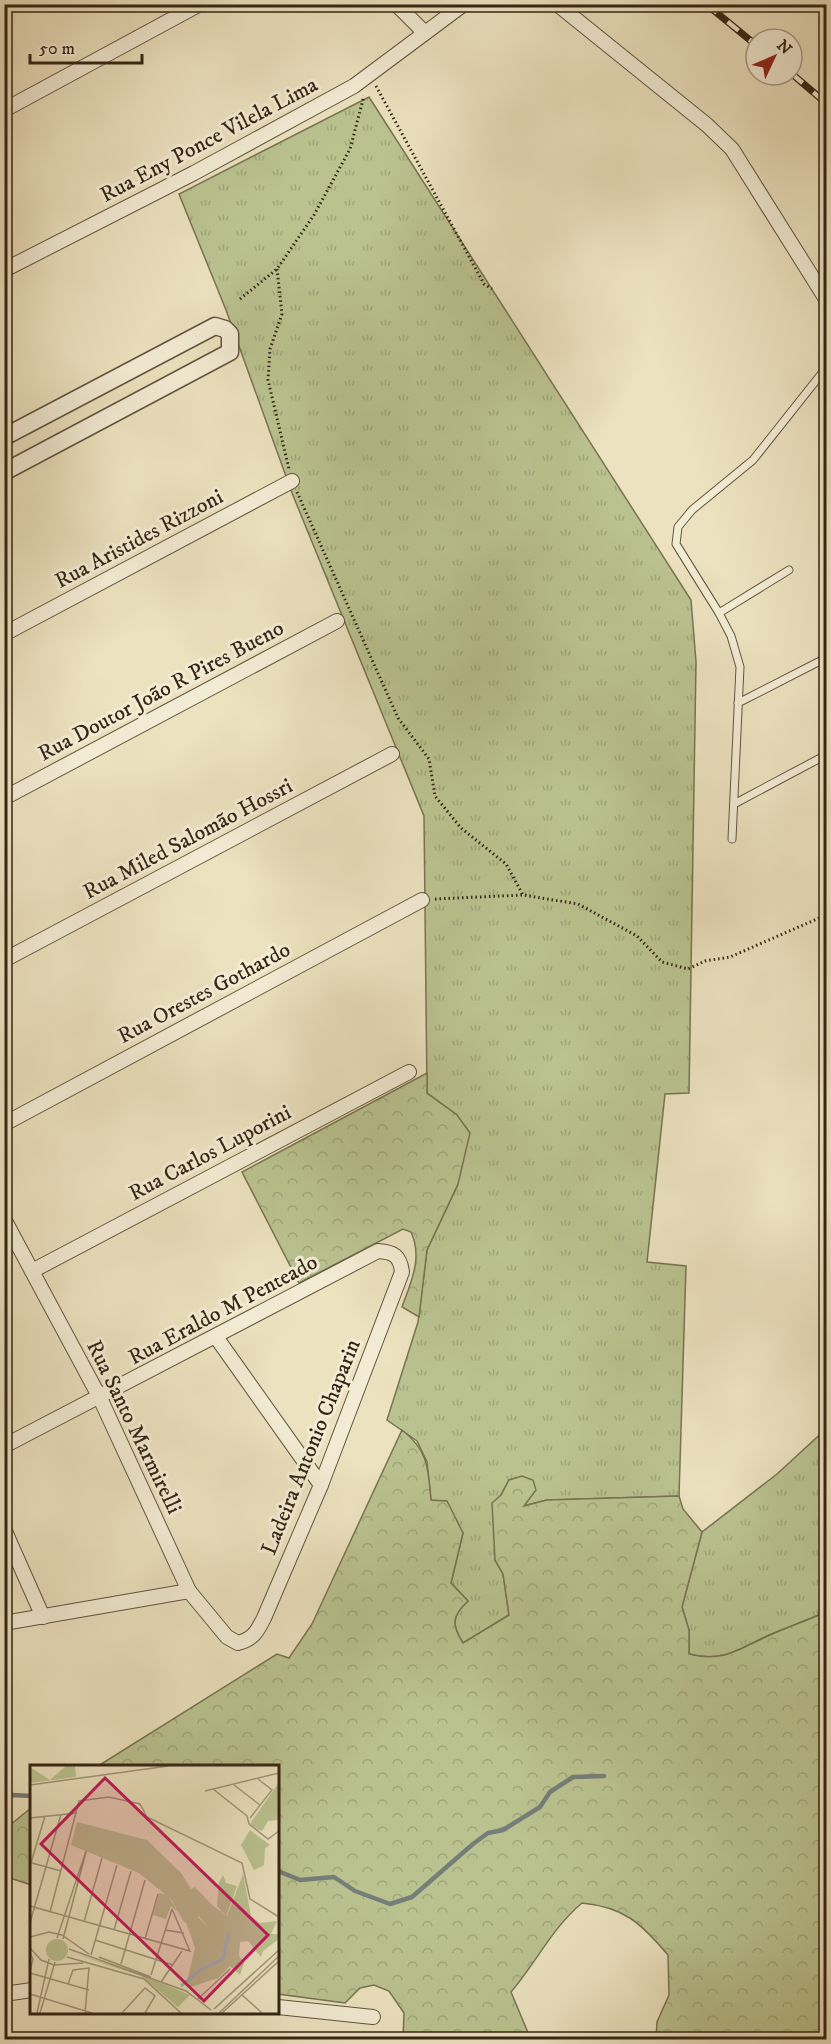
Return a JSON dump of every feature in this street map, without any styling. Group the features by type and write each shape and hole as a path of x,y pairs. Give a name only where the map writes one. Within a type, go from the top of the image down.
{"street":[{"path":"4,110 200,4"},
{"path":"396,4 425,33"},
{"name":"Rua Eny Ponce Vilela Lima","path":"4,270 194,173 354,86 464,4"},
{"path":"557,4 707,125 732,149 826,299"},
{"path":"4,437 215,326 225,329 230,334 230,352 4,472"},
{"name":"Rua Aristides Rizzoni","path":"4,634 292,481"},
{"name":"Rua Doutor João R Pires Bueno","path":"4,798 337,621"},
{"name":"Rua Miled Salomão Hossri","path":"4,960 392,754"},
{"name":"Rua Orestes Gothardo","path":"4,1124 422,900"},
{"name":"Rua Carlos Luporini","path":"32,1270 409,1072"},
{"name":"Rua Santo Marmirelli","path":"4,1219 100,1398 189,1591 227,1637 238,1643"},
{"name":"Rua Eraldo M Penteado","path":"4,1446 100,1398 378,1251 391,1252 396,1255"},
{"name":"Ladeira Antonio Chaparin","path":"238,1643 249,1640 257,1632 321,1485 402,1272 396,1255"},
{"path":"216,1337 321,1485"},
{"path":"4,1529 43,1617"},
{"path":"4,1623 189,1591"},
{"path":"4,1994 30,1990"},
{"path":"279,2007 372,2017"}],"lane":[{"path":"732,839 740,667 731,636 676,544 678,526 692,510 753,460 826,368"},
{"path":"719,613 789,570"},
{"path":"738,703 826,658"},
{"path":"734,804 826,754"}],"path":[{"path":"240,299 277,269 314,215 350,149 370,74"},
{"path":"370,74 484,285 492,289"},
{"path":"277,269 282,314 270,349 268,380 292,481 398,718 429,759 435,796 461,828 506,864 523,894"},
{"path":"422,900 523,894 578,904 637,936 662,962 688,969 705,961 730,957 826,915"}],"green space":[{"path":"369,97 691,600 696,662 689,1093 665,1094 647,1262 686,1266 679,1496 547,1500 523,1506 509,1480 501,1495 495,1560 503,1574 509,1615 463,1643 456,1631 455,1620 468,1601 451,1583 463,1533 431,1500 427,1462 417,1441 387,1420 418,1322 427,1250 458,1184 457,1115 427,1093 424,816 292,493 226,310 179,194"},
{"path":"427,1073 427,1093 457,1115 470,1133 458,1184 427,1250 419,1317 402,1307 416,1261 411,1232 403,1229 299,1283 242,1172"},
{"path":"826,1429 826,1612 731,1653 712,1657 689,1654 689,1630 682,1607 702,1532 777,1474"},
{"path":"402,1430 418,1445 426,1461 431,1500 447,1501 463,1533 451,1583 468,1601 455,1620 456,1631 463,1643 509,1615 503,1574 495,1560 492,1503 501,1495 509,1480 522,1476 533,1480 536,1490 524,1506 547,1500 679,1496 683,1509 702,1532 682,1607 689,1630 689,1654 712,1657 732,1653 826,1612 826,2039 656,2039 657,2022 669,1995 668,1955 631,1918 609,1908 582,1903 553,1934 511,1992 529,2035 525,2039 403,2039 404,2013 389,1991 374,1985 360,1988 345,2003 279,1994 279,1765 100,1765 277,1654 289,1658 312,1624"},
{"path":"30,1809 30,1885 10,1878 5,1854 5,1829"}],"waterway":[{"path":"279,1871 300,1880 334,1877 355,1891 390,1904 412,1897 473,1844 488,1833 503,1830 540,1807 550,1792 573,1777 604,1776"},
{"path":"4,1802 12,1795 30,1796"}],"railway":[{"path":"706,4 744,35"},
{"path":"804,84 826,103"}]}
